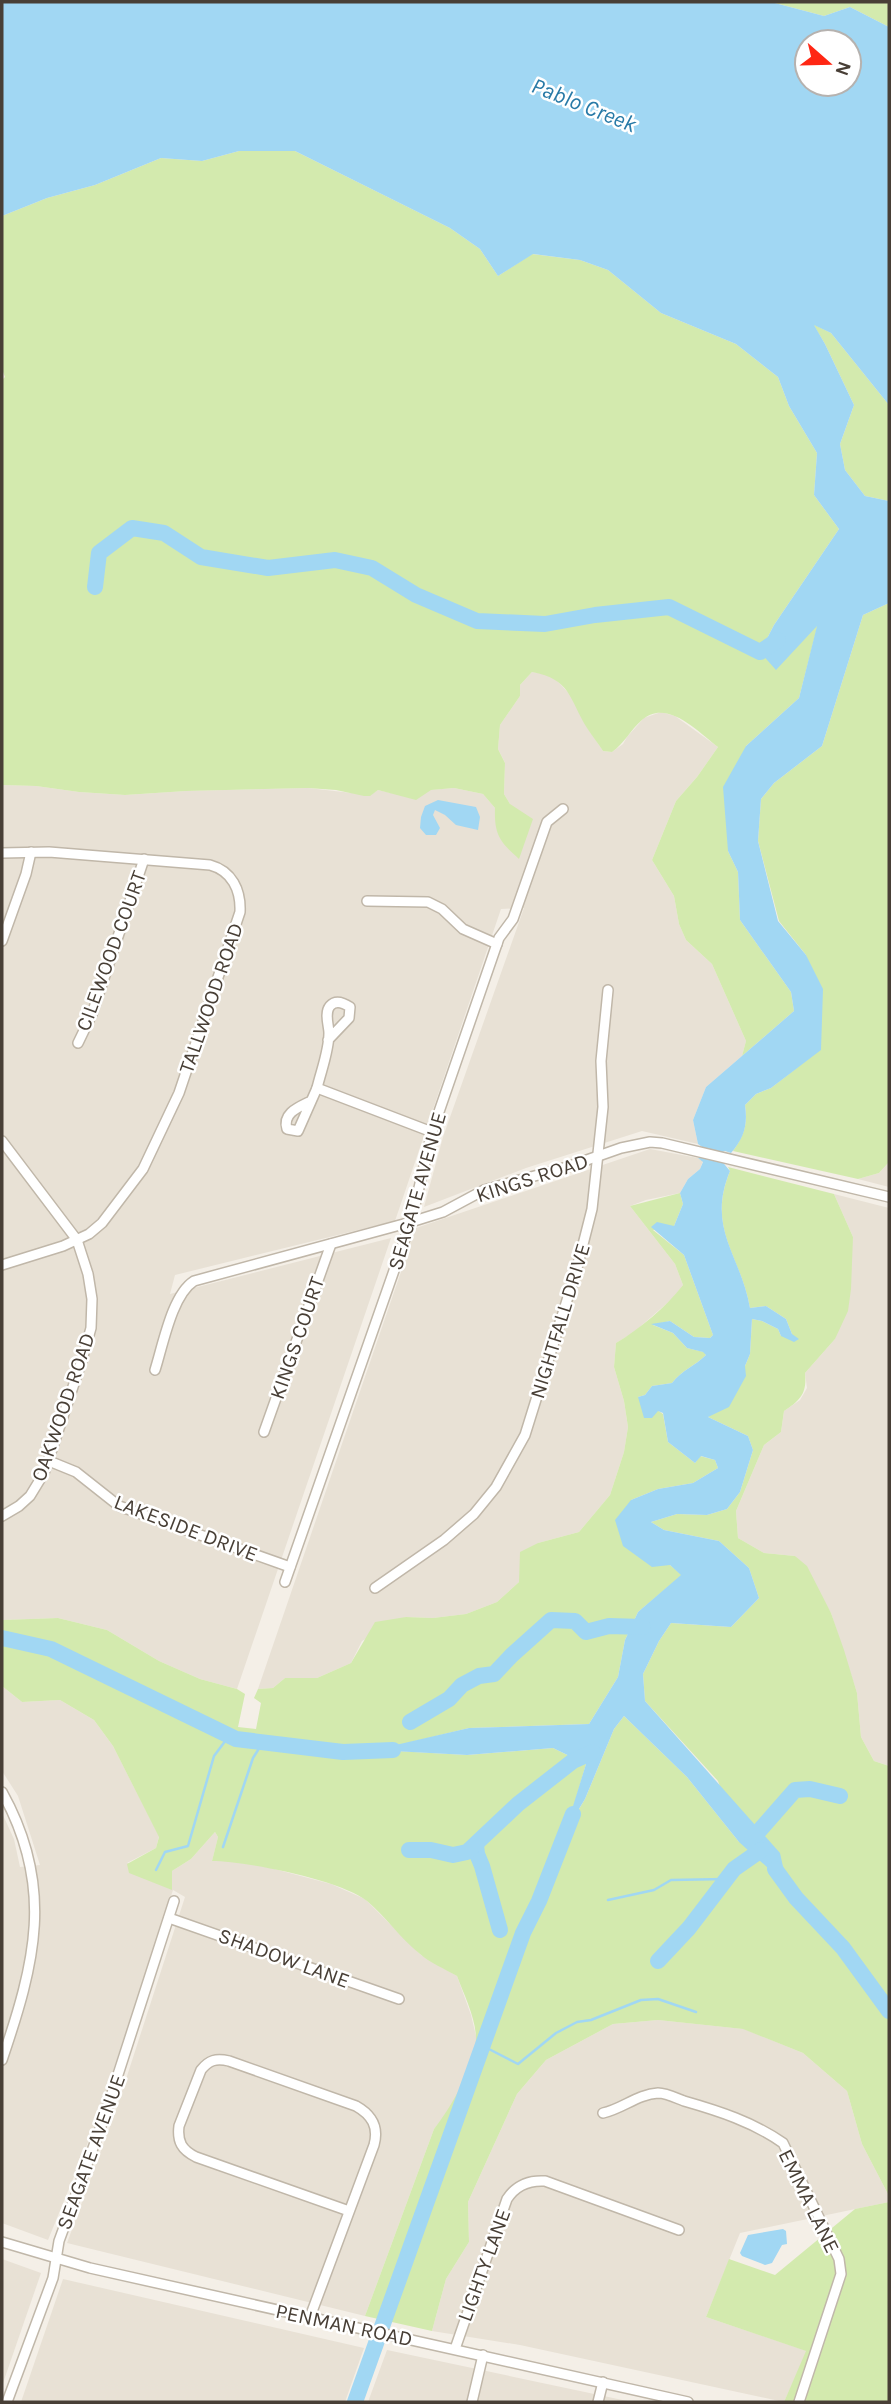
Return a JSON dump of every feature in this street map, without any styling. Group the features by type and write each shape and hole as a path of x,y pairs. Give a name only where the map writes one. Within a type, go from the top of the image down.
{"street":[{"name":"SEAGATE AVENUE","path":"285,1582 411,1222 432,1132 497,944 513,919 547,822 563,809"},
{"path":"2,942 32,852"},
{"name":"TALLWOOD ROAD","path":"2,853 32,852 145,859 219,867 228,874 241,899 240,912 179,1093 143,1169 102,1223 77,1240 2,1265"},
{"name":"CILEWOOD COURT","path":"78,1043 92,1014 145,859"},
{"path":"367,901 428,902 442,909 463,929 497,944"},
{"name":"NIGHTFALL DRIVE","path":"375,1588 444,1540 474,1514 496,1487 525,1435 577,1268 592,1209 603,1107 601,1061 608,990"},
{"path":"311,1101 317,1088 328,1040"},
{"path":"317,1088 432,1132"},
{"name":"OAKWOOD ROAD","path":"2,1142 77,1240 88,1274 92,1299 91,1328 49,1461 30,1496 2,1516"},
{"name":"KINGS ROAD","path":"155,1370 177,1301 186,1286 194,1280 411,1222 443,1212 484,1190 650,1142 701,1151 889,1197"},
{"name":"KINGS COURT","path":"264,1432 331,1244"},
{"name":"LAKESIDE DRIVE","path":"49,1461 76,1472 119,1506 290,1567"},
{"path":"2,1792 15,1818 29,1864 34,1891 34,1925 28,1979 2,2060"},
{"name":"SEAGATE AVENUE","path":"7,2402 53,2278 59,2241 104,2118 174,1901"},
{"name":"SHADOW LANE","path":"169,1918 398,1999"},
{"path":"310,2317 374,2145 375,2125 369,2114 356,2106 229,2061 210,2061 201,2070 179,2126 180,2144 188,2153 349,2211"},
{"name":"EMMA LANE","path":"603,2113 616,2110 640,2097 659,2093 726,2113 767,2132 783,2143 838,2259 841,2274 799,2402"},
{"name":"LIGHTY LANE","path":"454,2349 508,2199 516,2188 529,2181 545,2181 679,2230"},
{"name":"PENMAN ROAD","path":"2,2242 90,2268 688,2402"},
{"path":"472,2402 483,2355"},
{"path":"598,2402 603,2382"}],"shaded area":[{"path":"532,672 552,675 573,698 587,727 603,751 612,752 623,744 644,718 661,712 675,716 718,747 676,801 652,860 674,896 679,924 686,940 712,964 746,1041 742,1056 706,1087 693,1120 698,1144 642,1131 526,1168 424,1207 443,1137 524,908 501,909 395,1221 175,1275 170,1294 391,1238 237,1689 200,1679 159,1661 107,1630 58,1618 2,1620 2,785 125,795 308,788 370,795 378,790 391,793 454,788 483,794 495,808 510,804 504,794 505,763 498,749 500,725 520,696 520,685"},
{"path":"650,1149 703,1161 700,1169 688,1179 680,1193 630,1206 675,1264 683,1285 673,1298 634,1332 616,1343 614,1367 628,1427 624,1452 610,1495 579,1532 538,1543 519,1582 497,1602 466,1614 433,1618 406,1617 362,1641 351,1663 317,1678 285,1678 273,1688 258,1689 416,1228"},
{"path":"889,1162 889,1187 858,1179 879,1173"},
{"path":"834,1194 889,1208 889,1766 874,1761 861,1737 857,1693 831,1613 795,1556 764,1553 738,1538 736,1511 764,1445 781,1432 784,1411 800,1400 807,1388 805,1373 835,1339 853,1237"},
{"path":"2,1686 22,1702 60,1700 94,1720 113,1746 159,1836 156,1848 127,1863 172,1871 191,1859 215,1832 218,1837 212,1861 232,1861 267,1867 331,1884 365,1899 421,1955 457,1976 477,2040 464,2080 451,2108 434,2129 365,2316 67,2243 116,2110 185,1897 173,1890 95,2125 48,2240 2,2223 2,1813 14,1839 20,1867 40,1865 18,1796 2,1771"},
{"path":"658,2020 744,2029 803,2053 847,2091 862,2144 889,2196 889,2202 740,2233 706,2317 807,2351 784,2402 520,2345 432,2331 446,2279 469,2242 468,2202 517,2094 546,2060 613,2024"},
{"path":"2,2259 41,2273 2,2386"},
{"path":"63,2279 364,2348 345,2402 21,2402"},
{"path":"387,2350 632,2402 368,2402"}],"green space":[{"path":"771,2 889,2 889,27 850,7 824,16"},
{"path":"239,151 295,151 450,228 480,249 498,276 532,254 580,260 608,270 661,313 736,344 778,377 789,406 817,453 814,495 839,529 774,625 760,652 818,624 799,698 746,746 728,851 738,872 740,920 791,992 794,1011 742,1056 746,1041 712,964 686,940 679,924 674,896 652,860 676,801 718,747 692,726 672,715 652,714 642,720 612,752 603,751 562,685 545,675 532,672 520,685 520,696 500,725 498,749 505,763 504,794 510,804 533,819 519,859 507,848 497,832 495,808 483,794 454,788 431,790 416,800 378,790 370,796 308,788 125,795 2,785 2,380 5,377 2,369 2,216 47,198 95,185 161,158 202,161"},
{"path":"813,324 831,333 889,405 889,501 865,496 845,470 840,444 854,405"},
{"path":"889,603 889,1162 879,1173 858,1179 733,1151 744,1130 745,1105 756,1094 771,1088 821,1049 806,955 779,921 758,841 761,799 774,783 822,746 863,615"},
{"path":"728,1167 834,1194 853,1237 848,1311 835,1339 805,1373 804,1391 795,1403 784,1411 781,1432 764,1445 736,1511 738,1538 764,1553 795,1556 807,1566 831,1613 844,1650 857,1693 861,1737 874,1761 889,1766 889,2196 862,2144 847,2091 803,2053 743,2029 658,2020 613,2024 546,2060 517,2094 468,2202 469,2242 446,2279 432,2331 365,2316 434,2129 467,2074 475,2050 474,2023 457,1976 424,1957 374,1907 354,1893 292,1873 212,1861 218,1837 215,1832 191,1859 172,1871 172,1890 129,1873 127,1864 156,1848 159,1837 113,1746 94,1720 60,1700 22,1702 2,1686 2,1620 58,1618 107,1630 159,1661 200,1679 237,1689 245,1694 238,1727 256,1729 261,1703 254,1698 258,1689 273,1688 285,1678 317,1678 351,1663 375,1622 406,1617 433,1618 466,1614 497,1602 519,1582 520,1552 538,1543 579,1532 610,1495 624,1452 628,1427 614,1367 616,1343 652,1317 683,1285 675,1264 630,1206 680,1193 683,1204 674,1226 653,1230 684,1255 713,1335 710,1338 694,1337 670,1321 653,1325 673,1333 687,1348 704,1352 706,1355 672,1383 652,1386 645,1395 638,1397 663,1414 668,1442 695,1463 700,1456 715,1460 718,1468 693,1483 658,1489 631,1500 670,1565 682,1575 638,1612 625,1640 618,1677 589,1724 469,1728 378,1750 467,1755 553,1748 586,1764 567,1829 585,1799 614,1729 624,1716 687,1777 739,1842 718,1781 645,1701 643,1674 671,1623 731,1627 759,1598 749,1568 719,1541 664,1530 651,1522 677,1514 707,1515 727,1509 740,1492 753,1450 748,1436 708,1417 745,1366 750,1354 752,1319 778,1329 781,1336 792,1334 786,1319 766,1306 750,1308 723,1226 722,1210 730,1171"},
{"path":"889,2202 889,2402 784,2402 806,2351 706,2317 729,2259 775,2275 855,2209"}],"water":[{"name":"Pablo Creek","path":"2,2 771,2 824,16 850,7 889,27 889,405 831,333 814,325 854,405 840,444 845,470 865,496 889,501 889,603 863,615 822,746 774,783 761,799 758,841 778,921 806,955 823,989 821,1050 771,1088 756,1094 745,1105 746,1119 742,1136 731,1153 722,1152 720,1159 730,1171 724,1191 723,1226 746,1289 750,1308 766,1306 786,1319 792,1334 799,1339 794,1342 781,1336 778,1329 752,1319 746,1376 729,1407 708,1417 748,1436 753,1450 740,1492 727,1509 707,1515 677,1514 651,1522 664,1530 719,1541 749,1568 759,1598 731,1627 671,1623 643,1674 645,1701 780,1853 787,1885 739,1842 687,1777 624,1716 614,1729 585,1799 565,1832 586,1764 553,1748 467,1755 374,1750 469,1728 589,1724 618,1677 625,1640 638,1612 681,1575 670,1565 652,1567 623,1546 615,1520 631,1500 658,1489 693,1483 718,1468 715,1460 701,1456 695,1463 668,1442 663,1413 658,1411 652,1418 644,1418 638,1397 645,1395 652,1386 672,1383 706,1355 687,1348 673,1333 651,1324 670,1321 694,1337 710,1338 713,1335 684,1255 651,1227 657,1222 674,1226 683,1204 680,1193 703,1162 698,1158 703,1156 705,1149 698,1144 693,1120 706,1087 794,1011 791,992 740,920 738,872 728,851 723,787 746,746 799,698 817,626 776,670 760,652 774,625 839,529 814,495 817,453 789,406 778,377 736,344 661,313 608,270 580,260 533,254 498,276 480,249 450,228 295,151 239,151 202,161 161,158 95,185 47,198 2,216"},
{"path":"438,800 476,807 480,817 478,830 456,825 435,810 433,815 440,828 436,835 426,835 420,828 421,817 425,806"},
{"path":"783,2229 786,2231 787,2244 782,2245 772,2263 765,2265 740,2253 748,2235"}],"waterway":[{"path":"95,587 99,553 132,528 164,533 201,557 268,568 335,560 372,568 416,595 477,621 545,624 595,615 669,607 760,652 778,640"},
{"path":"410,1722 449,1699 462,1685 479,1676 494,1674 551,1620 575,1621 586,1632 609,1626 643,1627"},
{"path":"2,1638 51,1649 236,1739 343,1752 393,1750"},
{"path":"156,1870 165,1852 188,1846 214,1756 229,1736"},
{"path":"223,1847 253,1758 263,1742"},
{"path":"409,1850 431,1850 453,1855 467,1852 518,1804 573,1761 593,1752"},
{"path":"752,1839 795,1790 810,1789 840,1796"},
{"path":"355,2402 523,1933 539,1901 573,1814"},
{"path":"476,1845 500,1930"},
{"path":"658,1961 689,1928 734,1869 761,1850"},
{"path":"775,1869 796,1898 843,1948 889,2011"},
{"path":"608,1900 654,1890 671,1880 726,1879"},
{"path":"483,2046 518,2064 556,2033 577,2022 591,2020 641,2000 658,1999 696,2012"}]}
